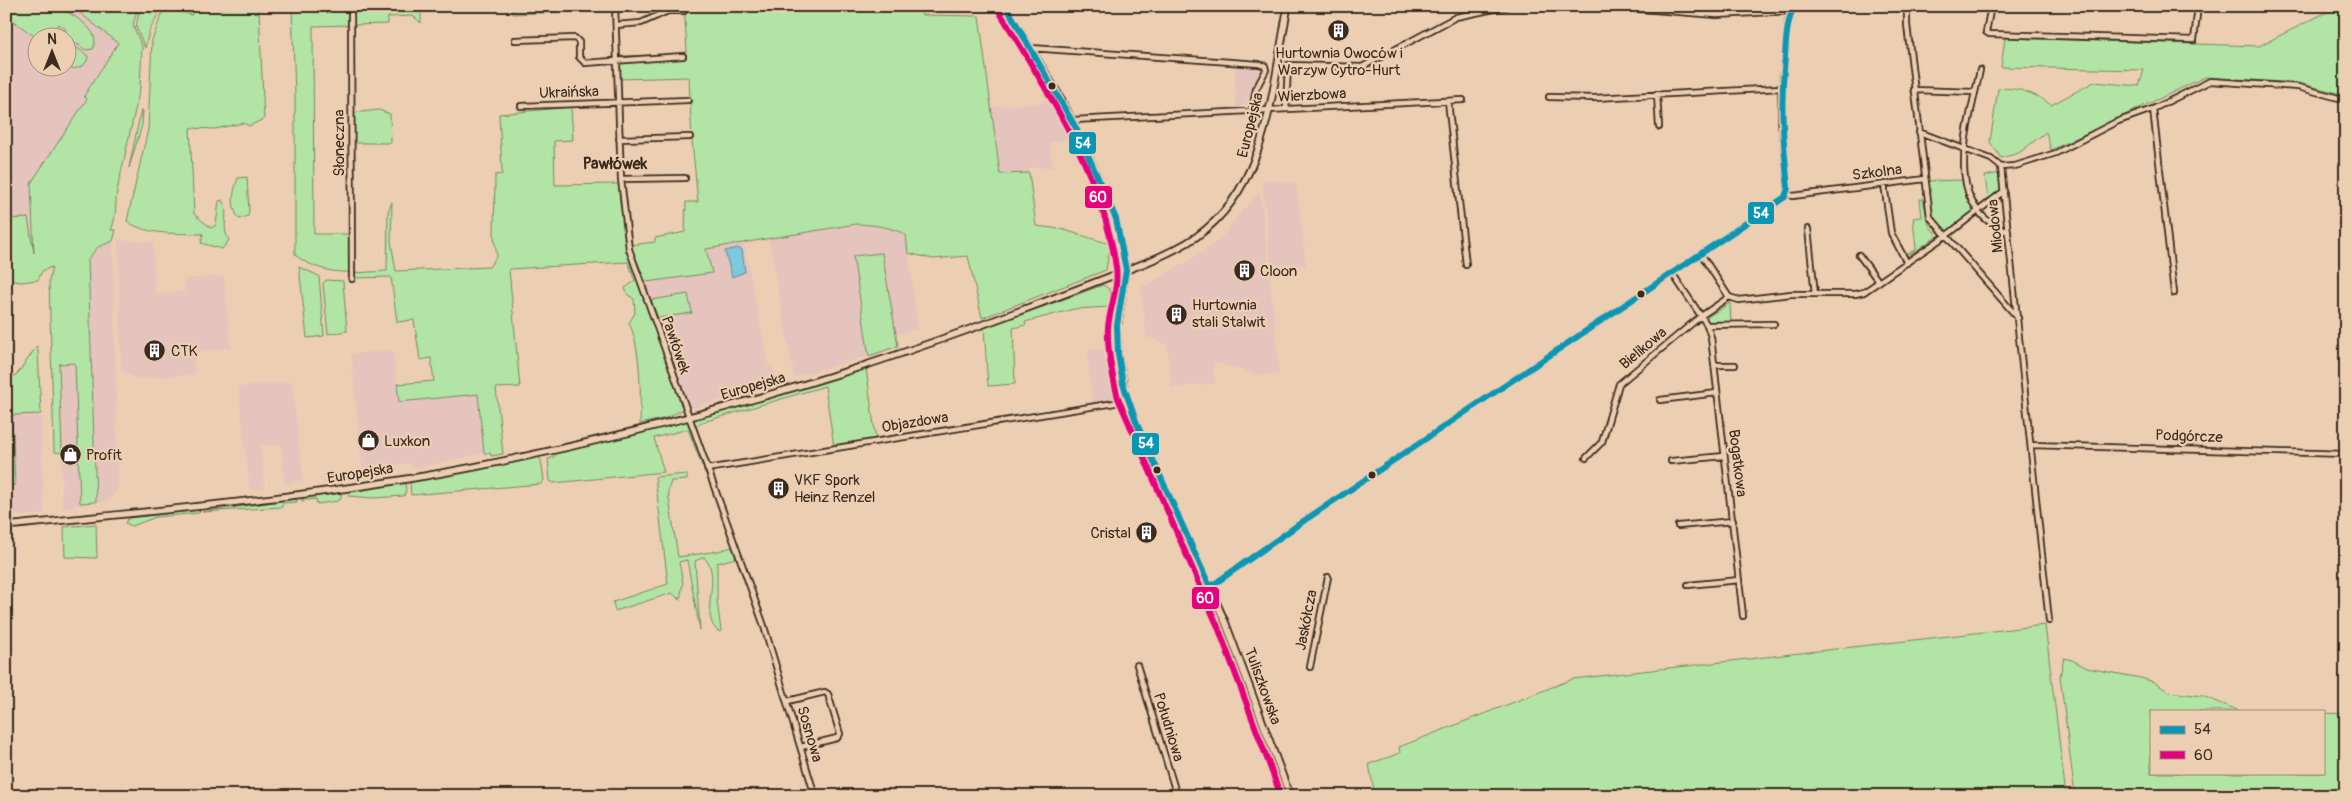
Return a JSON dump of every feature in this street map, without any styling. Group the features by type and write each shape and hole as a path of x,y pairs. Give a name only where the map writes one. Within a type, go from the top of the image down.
{"main road":[{"name":"Europejska","path":"6,526 276,498 400,479 528,456 688,417 887,358 1126,270 1185,244 1197,236 1223,213 1244,184 1253,166 1268,110 1288,6"},
{"path":"1117,325 1126,270"},
{"path":"1116,274 1117,325"},
{"name":"Tuliszkowska","path":"1117,325 1119,368 1127,401 1234,644 1290,796"}],"street":[{"name":"Słoneczna","path":"351,6 352,279"},
{"name":"Pawłówek","path":"615,6 621,179 630,249 781,679"},
{"path":"1006,6 1073,120 1110,204 1120,234 1126,270"},
{"path":"1286,109 1288,65 1362,67 1456,17 1509,6"},
{"path":"1603,6 1717,15 1791,11"},
{"path":"1210,587 1318,511 1787,194 1781,115 1781,88 1788,20 1794,6"},
{"name":"Szkolna","path":"1787,194 1793,196 1925,179 1907,25 1907,6"},
{"path":"1991,6 1986,32 1989,34 2194,40 2198,6"},
{"path":"616,25 642,23 668,11 684,11"},
{"path":"515,40 575,38 578,42 579,57 584,63 683,56"},
{"path":"1031,48 1260,64 1265,66 1266,70 1253,100 1252,110"},
{"path":"1980,70 1964,149 1967,196 1991,225 2008,232"},
{"path":"1919,132 1991,159 2001,167 2015,166 2056,153 2116,122 2153,109 2210,81 2298,87 2346,100"},
{"path":"1549,97 1595,98 1781,88"},
{"path":"1914,90 1975,92"},
{"path":"1657,94 1660,126"},
{"name":"Ukraińska","path":"520,106 688,100"},
{"name":"Wierzbowa","path":"1073,120 1463,100"},
{"path":"1448,101 1466,266"},
{"path":"2153,109 2174,293"},
{"path":"619,140 690,137"},
{"name":"Miodowa","path":"2001,167 2049,621"},
{"path":"621,179 685,178"},
{"path":"1925,179 1930,217 2018,318"},
{"path":"1884,184 1891,233 1907,262"},
{"path":"1700,254 1729,297 1739,300 1815,294 1859,294 1880,282 1945,236 2004,191"},
{"path":"1110,204 1115,235 1116,274"},
{"path":"1808,229 1815,294"},
{"path":"1859,255 1880,282"},
{"name":"Bogatkowa","path":"1672,273 1707,325 1714,365 1743,616"},
{"name":"Bielikowa","path":"1586,458 1602,442 1619,384 1701,316 1729,297"},
{"path":"1707,325 1774,324"},
{"path":"1714,365 1735,365"},
{"path":"1660,400 1717,393"},
{"name":"Objazdowa","path":"707,469 1127,401"},
{"name":"Podgórcze","path":"2031,445 2346,454"},
{"path":"1671,462 1724,456"},
{"path":"1678,526 1733,521"},
{"name":"Jaskółcza","path":"1310,667 1328,577"},
{"path":"1688,585 1739,580"},
{"name":"Południowa","path":"1137,665 1177,796"},
{"name":"Sosnowa","path":"781,679 816,796"},
{"path":"788,701 824,692 828,694 840,734 838,738 801,747"}],"shaded area":[{"path":"6,6 71,6 118,43 84,96 87,99 32,215 35,261 6,269"},
{"path":"909,6 997,6 978,12 910,11"},
{"path":"1235,65 1257,68 1260,71 1247,103 1236,110"},
{"path":"1054,101 1075,140 1049,142 1053,167 1029,168 1029,173 1000,174 991,107"},
{"path":"1262,180 1296,183 1306,265 1271,269"},
{"path":"1260,191 1279,374 1256,375 1213,362 1215,383 1172,388 1167,345 1146,336 1141,288 1200,254 1216,242"},
{"path":"856,224 877,225 896,229 906,235 918,329 896,334 882,253 853,257 869,356 794,377 769,239"},
{"path":"118,240 153,242 155,294 185,291 185,279 224,276 231,348 193,352 195,375 135,378 121,371"},
{"path":"113,241 118,489 109,500 96,502 88,259 98,247"},
{"path":"744,243 768,364 775,372 777,384 772,385 770,380 761,383 762,388 690,409 658,318 691,313 687,294 651,300 646,282 711,273 706,249"},
{"path":"1087,349 1113,349 1113,361 1120,400 1092,404"},
{"path":"393,350 399,402 478,393 484,453 418,468 409,463 395,465 388,473 363,477 351,354"},
{"path":"76,363 80,503 84,504 62,509 59,364"},
{"path":"292,382 303,480 285,484 281,444 260,446 265,488 250,490 238,387"},
{"path":"41,414 44,514 13,516 12,485 15,485 12,415"},
{"path":"13,532 14,583 6,583 6,533"}],"green space":[{"path":"57,6 77,18 90,29 94,35 93,49 86,50 78,44 78,28 64,28 58,24 56,28 28,28 28,32 9,18 6,20 6,7"},
{"path":"71,6 138,6 133,25 142,47 140,88 117,191 115,216 111,230 116,230 113,241 98,247 88,259 96,502 80,503 75,363 59,364 62,453 55,452 54,449 49,281 52,267 42,271 38,280 21,282 6,280 6,219 28,218 34,253 31,183 87,99 84,96 118,43"},
{"path":"140,6 162,6 149,32 145,48 136,27"},
{"path":"178,6 204,6 220,9 257,6 259,10 264,119 249,126 243,123 215,129 190,128 194,214 211,228 216,225 219,201 222,200 226,210 225,230 229,240 222,249 201,243 203,234 153,231 135,226 127,221 148,129 152,40 164,8 192,15"},
{"path":"292,6 349,6 350,25 313,26 314,234 350,234 350,272 321,268 295,255 295,96"},
{"path":"361,6 421,6 421,23 413,16 388,17 388,24 352,25 352,9"},
{"path":"512,6 614,6 614,10 513,14"},
{"path":"684,6 909,6 910,11 921,12 922,15 979,16 1000,174 1029,173 1036,226 1061,229 1110,244 1106,270 982,318 968,256 933,259 908,253 906,235 888,228 856,224 706,249 712,273 646,282 630,245 655,242 655,238 685,232 686,202 698,202 692,141 689,77 620,79 620,56 683,54 687,51"},
{"path":"2346,9 2346,95 2298,83 2205,77 2051,150 2046,132 2019,153 2001,158 1990,142 1998,89 2005,88 2026,92 2039,97 2051,105 2094,82 2139,86 2144,70 2001,67 2005,38 2259,46 2331,10"},
{"path":"78,48 88,56 85,64 78,68"},
{"path":"571,107 573,140 554,141 555,185 619,184 624,234 630,257 684,409 666,418 640,424 638,358 629,323 635,313 634,299 627,294 625,288 635,281 628,262 509,269 520,387 496,388 503,454 491,456 490,453 484,453 478,394 399,402 397,384 434,381 431,358 420,360 414,320 397,322 391,277 353,278 353,273 387,271 388,212 392,202 391,242 396,271 489,267 497,256 494,238 495,175 502,174 499,114"},
{"path":"141,110 143,111 142,125 129,168"},
{"path":"379,110 390,114 391,143 353,143 353,113"},
{"path":"2000,173 2002,190 1980,207 1976,206 1973,199 1981,205 1988,199 1985,176"},
{"path":"247,177 249,211 248,216 239,219 233,204 234,194 238,178"},
{"path":"1963,180 1966,198 1975,209 1974,212 1950,231 1944,230 1932,215 1927,181"},
{"path":"1920,199 1923,199 1929,225 1937,236 1908,256 1906,255 1916,249 1913,218 1922,217"},
{"path":"882,253 898,346 869,356 853,256"},
{"path":"299,267 319,276 324,336 307,338"},
{"path":"326,280 343,281 347,331 328,334 323,284"},
{"path":"6,283 11,378 18,373 37,346 41,414 12,415 15,485 9,485 8,474 6,473"},
{"path":"1103,285 1109,289 1111,307 1074,309 1025,322 1026,325 1013,328 1015,384 988,386 984,328"},
{"path":"688,294 692,313 658,318 651,300"},
{"path":"1730,303 1731,323 1708,322 1706,319 1709,316"},
{"path":"866,368 876,440 834,447 825,386 700,423 696,427 710,465 702,466 688,429 654,438 664,472 554,483 550,481 548,459 554,457 557,453 751,404"},
{"path":"538,457 541,460 544,480 541,484 411,495 410,482"},
{"path":"687,474 687,480 671,481 668,492 678,557 732,547 736,558 717,563 717,600 721,631 719,632 713,626 711,618 712,575 710,566 704,557 695,561 700,630 687,560 679,562 683,583 680,600 672,593 615,611 613,602 668,584 655,477"},
{"path":"405,483 406,490 404,496 373,498 348,496 349,492"},
{"path":"341,493 341,498 338,501 317,504 316,499 302,501 302,498"},
{"path":"296,499 297,502 282,503 282,507 202,512"},
{"path":"199,510 199,513 156,517 132,526 125,523 129,518"},
{"path":"96,524 97,558 65,557 64,527"},
{"path":"2045,625 2066,796 1375,796 1369,764 1400,753 1399,747 1573,679"},
{"path":"2064,658 2087,668 2154,682 2169,692 2203,696 2238,710 2150,710 2150,774 2324,774 2324,713 2346,714 2346,796 2075,796 2060,676"}],"water":[{"path":"738,248 742,250 745,272 732,277 725,251"}],"transit line":[{"name":"54","path":"1006,6 1076,128 1116,219 1126,270 1117,325 1118,354 1123,384 1137,424 1210,587"},
{"name":"54","path":"1210,587 1305,520 1785,197 1788,188 1782,106 1783,73 1787,30 1794,6"},
{"name":"60","path":"999,11 1036,71 1070,133 1099,198 1109,232 1117,274 1108,327 1108,345 1118,398 1218,627 1281,796"}],"place":[{"name":"Hurtownia Owoców i Warzyw Cytro-Hurt","path":"1339,30"},
{"name":"Cloon","path":"1244,271"},
{"name":"Hurtownia stali Stalwit","path":"1176,314"},
{"name":"CTK","path":"155,351"},
{"name":"Luxkon","path":"368,441"},
{"name":"Profit","path":"70,455"},
{"name":"VKF Spork Heinz Renzel","path":"778,489"},
{"name":"Cristal","path":"1147,533"}],"district":[{"name":"Pawłówek","path":"615,163"}]}
